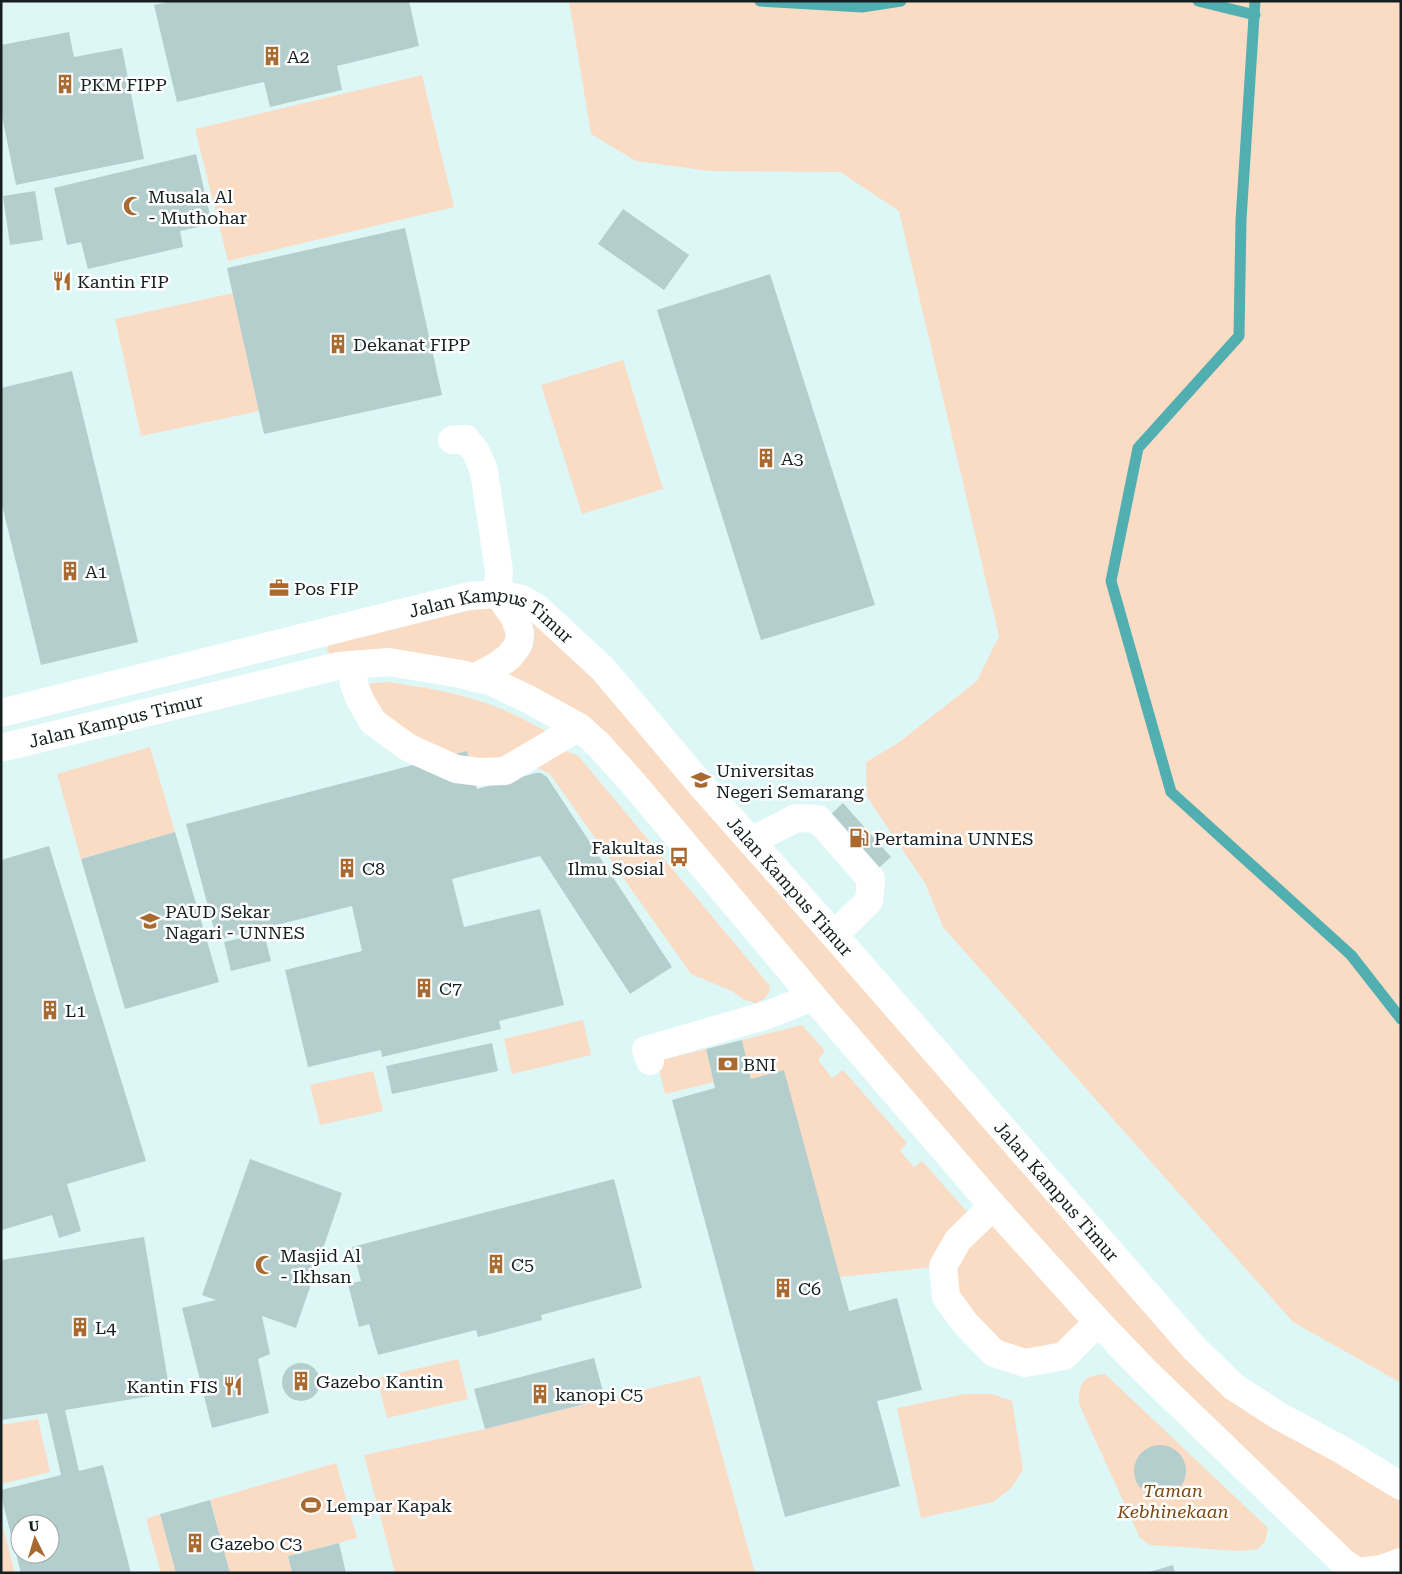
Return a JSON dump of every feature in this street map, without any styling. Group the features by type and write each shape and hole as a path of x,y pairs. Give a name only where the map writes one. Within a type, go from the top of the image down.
{"street":[{"path":"452,440 466,439 476,452 484,471 499,571 498,594 515,618 520,633 518,645 509,657 474,678"},
{"name":"Jalan Kampus Timur","path":"3,705 469,596 498,594 522,599 537,608 603,668 701,785 1188,1342 1234,1387 1279,1416 1342,1450 1401,1486"},
{"name":"Jalan Kampus Timur","path":"1,748 338,666 389,662 419,666 492,682 580,727 633,784 993,1206 1098,1322 1144,1370 1349,1570"},
{"path":"352,665 354,684 373,722 409,748 456,769 480,772 505,771 580,727"},
{"path":"751,841 796,818 818,819 870,879 869,901 834,935"},
{"path":"650,1061 646,1050 767,1015 813,997"},
{"path":"993,1206 958,1240 943,1266 946,1297 965,1323 994,1353 1025,1363 1064,1356 1098,1322"},
{"path":"1349,1570 1382,1569 1401,1562"}],"green space":[{"path":"569,1 1401,1 1401,1383 1293,1322 943,927 925,883 867,797 866,762 898,743 977,681 999,636 899,211 840,172 710,171 636,161 591,134"},
{"path":"422,75 454,207 228,261 195,129"},
{"path":"233,293 259,411 141,436 115,319"},
{"path":"623,360 663,489 582,514 541,385"},
{"path":"498,594 520,633 474,678 338,666 327,650 334,630"},
{"path":"522,599 1194,1348 1401,1486 1401,1560 1358,1571 1098,1322 1064,1356 994,1353 943,1266 840,1277 751,1079 742,1040 802,1025 825,1051 818,1060 832,1078 843,1070 907,1143 900,1151 914,1167 922,1161 976,1222 992,1206 633,783 492,682 515,669 532,650 534,632 530,615"},
{"path":"387,682 441,691 481,701 550,733 499,762 456,762 374,716 364,684"},
{"path":"150,747 175,832 81,859 57,774"},
{"path":"562,750 577,755 580,758 770,986 769,993 764,999 756,1003 744,1000 732,991 691,974 550,774 532,765"},
{"path":"583,1020 591,1055 512,1074 504,1039"},
{"path":"706,1049 714,1082 665,1094 657,1061"},
{"path":"373,1071 383,1111 320,1125 310,1085"},
{"path":"458,1359 468,1399 387,1418 377,1378"},
{"name":"Taman Kebhinekaan","path":"1105,1374 1268,1528 1265,1542 1258,1549 1240,1551 1150,1545 1140,1538 1079,1404 1080,1390 1083,1382 1091,1376"},
{"path":"700,1376 755,1573 395,1573 364,1455 485,1429"},
{"path":"965,1394 992,1394 1012,1401 1023,1470 1011,1488 993,1502 921,1518 897,1408"},
{"path":"38,1419 50,1472 1,1484 1,1425"},
{"path":"336,1463 357,1538 288,1556 292,1573 230,1573 210,1500"},
{"path":"160,1514 176,1573 161,1573 146,1519"},
{"path":"1,1520 10,1554 10,1564 13,1564 15,1573 1,1573"}],"building":[{"name":"A2","path":"172,1 409,1 419,46 337,66 342,90 270,107 264,82 177,102 154,5"},
{"name":"PKM FIPP","path":"69,32 74,57 122,48 144,159 16,185 1,111 1,45"},
{"name":"Musala Al - Muthohar","path":"196,154 212,224 180,231 183,247 88,269 81,242 67,245 54,188"},
{"path":"35,191 43,240 10,245 3,196"},
{"path":"623,209 689,255 664,290 598,244"},
{"name":"Dekanat FIPP","path":"405,228 442,395 264,434 227,268"},
{"name":"A3","path":"770,274 875,605 761,640 657,310"},
{"name":"A1","path":"72,371 138,642 41,665 1,501 1,388"},
{"name":"C8","path":"467,751 477,789 536,773 541,773 547,777 672,967 630,994 540,856 452,879 464,927 540,909 564,1005 499,1021 501,1029 382,1057 381,1050 308,1067 285,970 362,951 352,906 217,940 186,824"},
{"name":"Pertamina UNNES","path":"843,803 891,857 874,872 826,819"},
{"name":"PAUD Sekar Nagari - UNNES","path":"175,832 219,982 125,1009 81,859"},
{"name":"L1","path":"49,846 146,1161 67,1184 81,1231 59,1238 52,1215 1,1229 1,860"},
{"path":"264,933 271,961 231,971 224,942"},
{"name":"C6","path":"742,1040 751,1079 784,1070 849,1311 897,1298 922,1390 877,1401 900,1486 785,1517 672,1100 715,1088 706,1049"},
{"path":"492,1043 498,1071 392,1094 386,1066"},
{"name":"Masjid Al - Ikhsan","path":"250,1159 342,1193 296,1328 262,1316 270,1354 258,1359 269,1413 212,1428 182,1308 216,1300 202,1295"},
{"name":"C5","path":"614,1179 642,1288 541,1315 542,1320 478,1337 476,1330 378,1355 369,1324 359,1327 348,1284 361,1281 352,1247"},
{"name":"L4","path":"144,1237 170,1393 65,1410 79,1471 103,1465 131,1573 21,1573 19,1564 60,1564 60,1514 10,1514 10,1531 1,1490 61,1475 47,1413 1,1420 1,1260"},
{"name":"kanopi C5","path":"594,1358 605,1399 485,1429 474,1389"},
{"name":"Gazebo Kantin","path":"301,1363 315,1368 320,1382 315,1396 301,1401 287,1396 282,1382 287,1368"},
{"path":"1160,1445 1170,1447 1178,1453 1184,1461 1186,1471 1184,1481 1178,1489 1170,1495 1160,1497 1150,1495 1142,1489 1136,1481 1134,1471 1136,1461 1142,1453 1150,1447"},
{"name":"Gazebo C3","path":"210,1500 230,1573 176,1573 160,1514"},
{"path":"339,1543 346,1573 292,1573 288,1556"},
{"path":"1173,1565 1175,1573 1149,1573 1149,1572"}],"waterway":[{"path":"760,1 862,7 901,1"},
{"path":"1198,1 1255,15"},
{"path":"1255,1 1241,220 1239,336 1138,448 1111,581 1171,792 1351,955 1401,1019"}],"place":[{"name":"A2","path":"272,56"},
{"name":"PKM FIPP","path":"65,84"},
{"name":"Musala Al - Muthohar","path":"133,206"},
{"name":"Kantin FIP","path":"62,281"},
{"name":"Dekanat FIPP","path":"338,344"},
{"name":"A3","path":"766,458"},
{"name":"A1","path":"70,571"},
{"name":"Pos FIP","path":"279,588"},
{"name":"Universitas Negeri Semarang","path":"701,780"},
{"name":"Pertamina UNNES","path":"859,838"},
{"name":"Fakultas Ilmu Sosial","path":"679,857"},
{"name":"C8","path":"347,868"},
{"name":"PAUD Sekar Nagari - UNNES","path":"150,921"},
{"name":"C7","path":"424,988"},
{"name":"L1","path":"50,1010"},
{"name":"BNI","path":"728,1064"},
{"name":"C5","path":"496,1264"},
{"name":"Masjid Al - Ikhsan","path":"265,1265"},
{"name":"C6","path":"783,1288"},
{"name":"L4","path":"80,1327"},
{"name":"Gazebo Kantin","path":"301,1381"},
{"name":"Kantin FIS","path":"233,1386"},
{"name":"kanopi C5","path":"540,1394"},
{"name":"Lempar Kapak","path":"311,1505"},
{"name":"Gazebo C3","path":"195,1543"}]}
